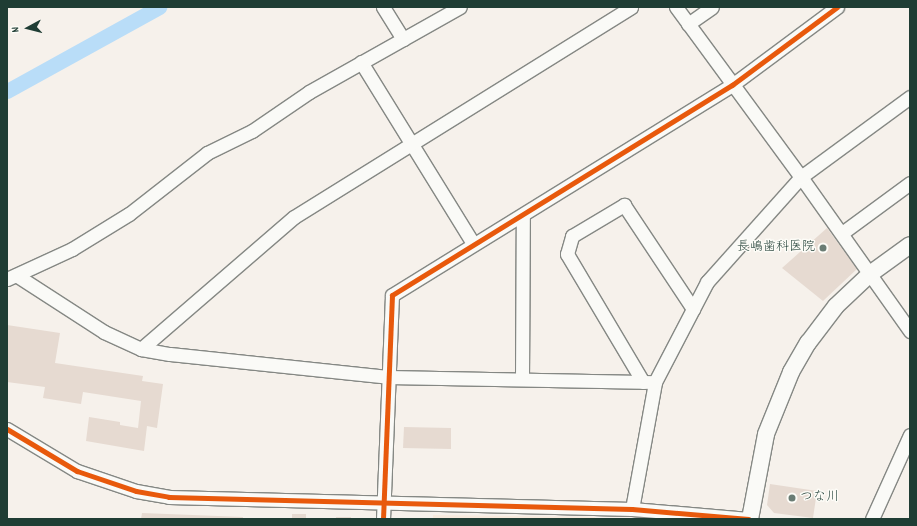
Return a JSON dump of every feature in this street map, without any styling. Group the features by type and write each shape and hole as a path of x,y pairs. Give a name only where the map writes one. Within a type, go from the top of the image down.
{"street":[{"path":"384,7 402,39"},
{"path":"141,349 294,217 631,7"},
{"path":"676,7 732,85 802,177 910,331"},
{"path":"688,24 712,7"},
{"path":"383,519 392,295 473,243 523,215 732,85 837,7"},
{"path":"12,277 72,249 129,214 207,153 252,131 309,92 452,9"},
{"path":"361,62 473,243"},
{"path":"632,509 649,382 693,309 707,282 725,260 802,177 910,97"},
{"path":"842,233 910,183"},
{"path":"649,382 567,254 572,236 624,204 693,309"},
{"path":"522,379 523,215"},
{"path":"7,429 77,471 136,491 169,497 632,509 749,519 766,434 790,372 836,306 870,274 910,245"},
{"path":"12,277 104,332 141,349 388,377 649,382"},
{"path":"872,519 910,435"}],"shaded area":[{"path":"433,515 595,517 595,519 433,519"}],"building":[{"name":"長嶋歯科医院","path":"827,228 857,269 823,301 782,268"},
{"path":"7,325 60,333 55,363 143,376 142,381 163,384 157,428 147,426 144,451 86,441 89,417 120,422 120,425 138,428 141,401 83,392 81,404 43,398 45,387 7,382"},
{"path":"404,427 451,428 451,449 403,448"},
{"name":"つな川","path":"770,484 817,491 813,518 774,513 767,505"},
{"path":"142,513 243,517 243,519 141,519"},
{"path":"292,514 306,514 306,519 292,519"},
{"path":"336,517 351,517 351,519 336,519"}],"waterway":[{"path":"7,91 159,7"}],"cycle path":[{"path":"383,519 392,295 732,85 837,7"},
{"path":"7,429 77,471 136,491 169,497 632,509 749,519"}],"place":[{"name":"長嶋歯科医院","path":"823,248"},
{"name":"つな川","path":"792,498"}]}
